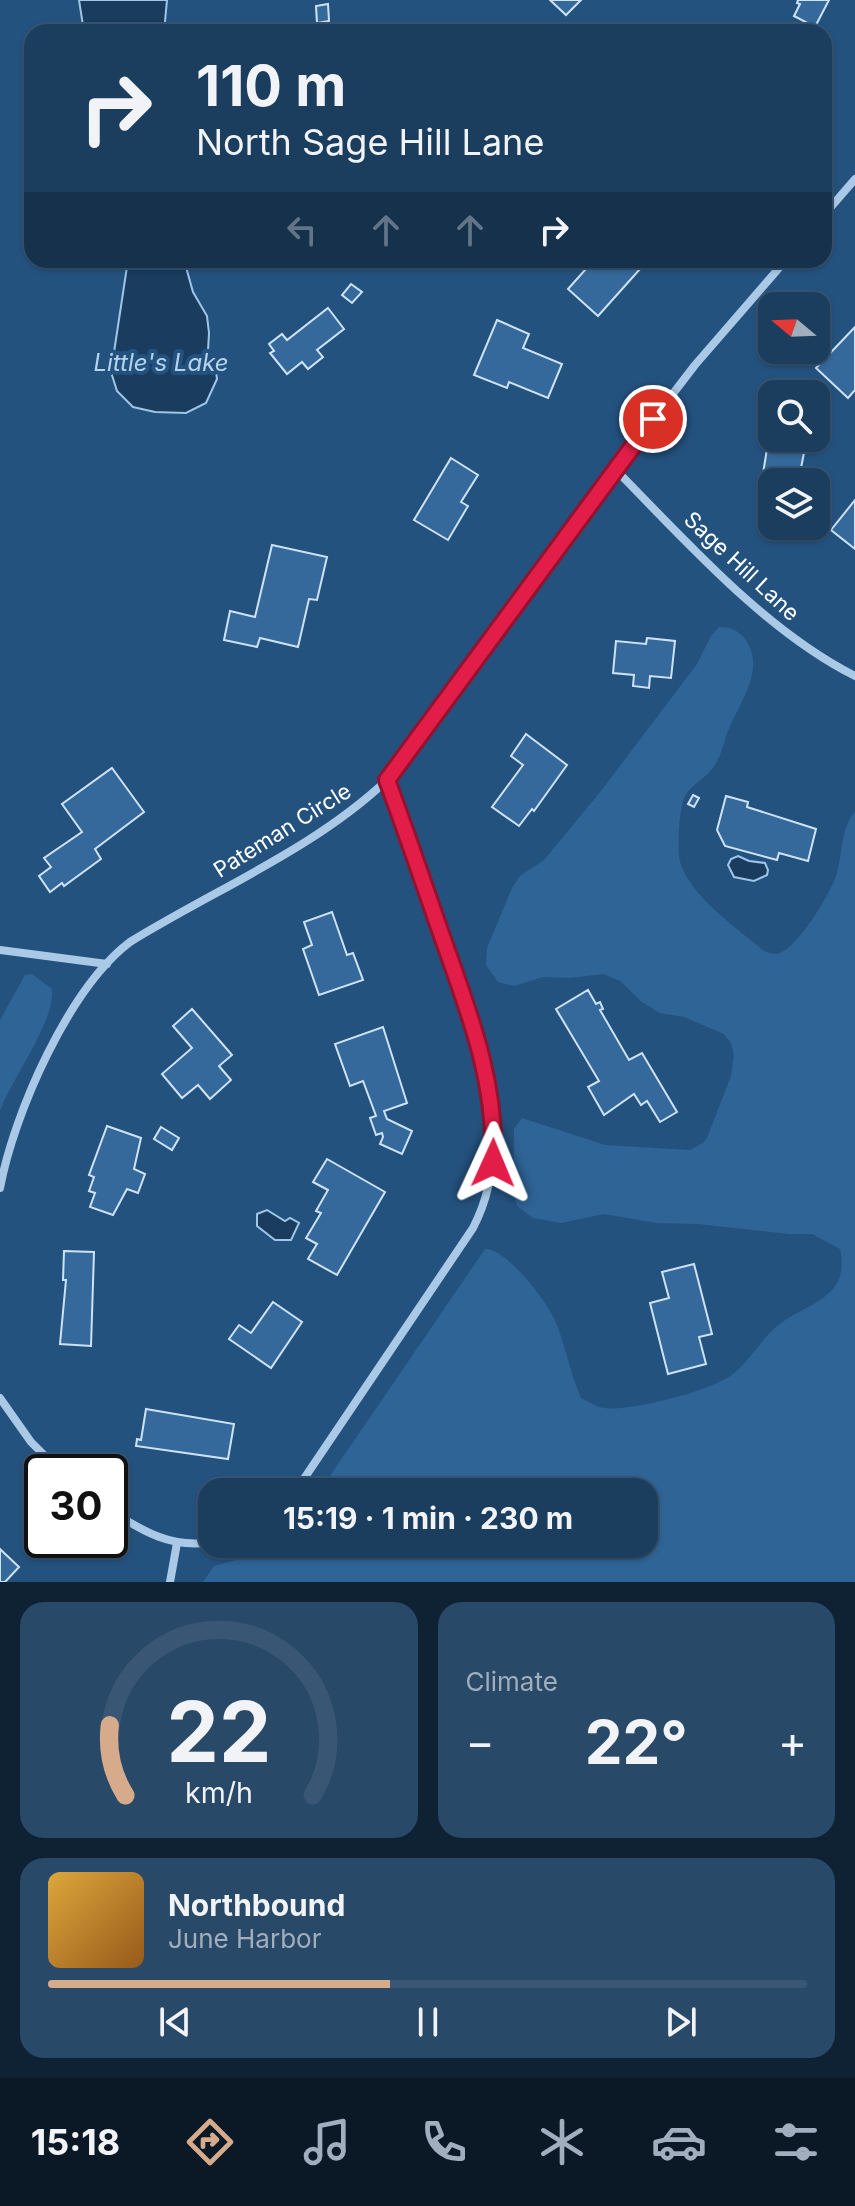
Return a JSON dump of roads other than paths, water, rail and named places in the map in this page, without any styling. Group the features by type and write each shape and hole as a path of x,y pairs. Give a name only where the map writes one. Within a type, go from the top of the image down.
{"street":[{"path":"832,206 855,179"},
{"name":"Pateman Circle","path":"0,1188 9,1150 34,1084 81,999 107,964 130,942 304,841 355,807 387,780 615,469 695,365 779,268"},
{"name":"Sage Hill Lane","path":"615,469 758,609 814,653 855,676"},
{"path":"304,1478 473,1228 491,1181 494,1127 480,1047 387,780"},
{"path":"0,950 107,964"},
{"path":"0,1398 43,1454"},
{"path":"128,1522 146,1533 177,1543 198,1542"},
{"path":"170,1582 177,1543"}],"water":[{"path":"79,0 167,0 165,24 83,24"},
{"name":"Little's Lake","path":"127,268 186,268 193,292 207,316 208,351 215,365 217,379 206,403 186,413 155,412 133,407 117,391 111,372"},
{"path":"738,856 765,863 767,875 754,881 734,877 728,865 731,859"},
{"path":"267,1210 285,1221 290,1218 299,1223 291,1240 275,1240 257,1226 257,1214"}]}
